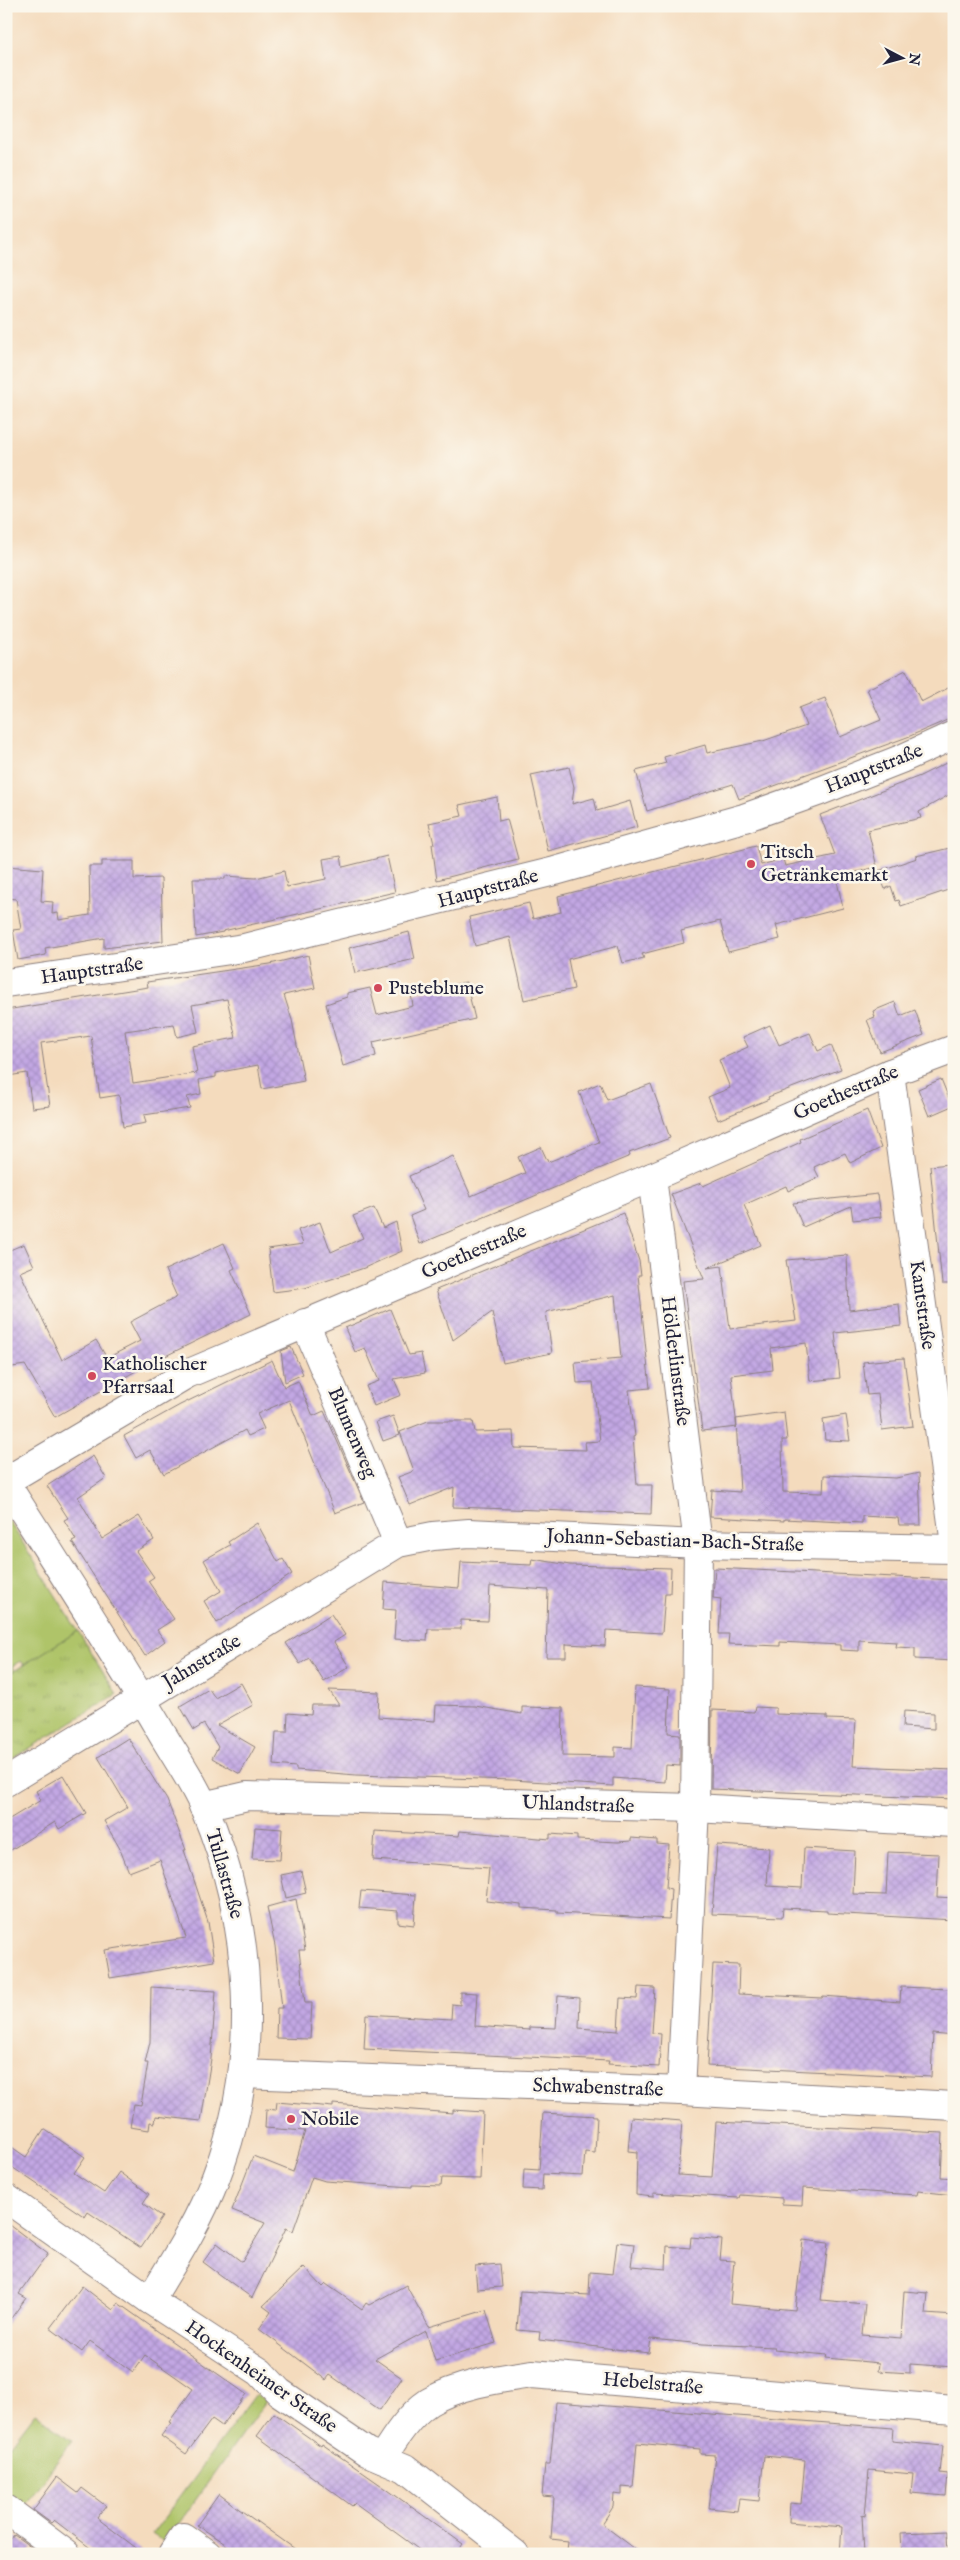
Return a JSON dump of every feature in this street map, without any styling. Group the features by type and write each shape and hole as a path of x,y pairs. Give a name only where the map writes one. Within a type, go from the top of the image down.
{"street":[{"name":"Hauptstraße","path":"6,983 244,948 545,874 744,818 847,781 954,735"},
{"name":"Goethestraße","path":"6,1482 187,1374 652,1177 890,1073 954,1049"},
{"name":"Kantstraße","path":"890,1073 954,1537"},
{"name":"Hölderlinstraße","path":"652,1177 698,1544 695,1808 680,2091"},
{"name":"Blumenweg","path":"305,1323 398,1543"},
{"name":"Tullastraße","path":"6,1482 141,1699 203,1806 224,1861 238,1920 247,1979 243,2074 232,2126 216,2178 182,2247 150,2300"},
{"name":"Johann-Sebastian-Bach-Straße","path":"398,1543 433,1536 469,1533 698,1544 954,1549"},
{"name":"Jahnstraße","path":"6,1782 398,1543"},
{"name":"Uhlandstraße","path":"203,1806 247,1796 695,1808 954,1823"},
{"name":"Schwabenstraße","path":"243,2074 680,2091 954,2106"},
{"name":"Hockenheimer Straße","path":"6,2198 150,2300 260,2372 279,2392 366,2452 406,2468 515,2554"},
{"name":"Hebelstraße","path":"382,2458 394,2438 428,2403 489,2380 532,2374 954,2410"},
{"path":"6,2509 66,2554"},
{"path":"172,2554 183,2538 206,2554"}],"green space":[{"path":"6,1516 78,1631 24,1665 21,1661 12,1666 15,1671 6,1676"},
{"path":"78,1631 117,1694 6,1763 6,1676"},
{"path":"256,2394 266,2401 165,2543 152,2534"},
{"path":"35,2413 72,2441 23,2508 6,2494 6,2451"}],"building":[{"path":"906,670 921,702 954,685 954,717 910,736 739,799 733,784 647,811 636,771 666,763 664,757 705,745 707,753 763,741 806,726 799,708 825,698 840,737 881,720 867,689"},
{"path":"954,759 954,792 919,812 921,818 868,830 877,867 836,877 843,908 776,925 780,939 728,952 720,921 681,931 684,943 642,954 644,958 623,963 618,946 568,959 574,989 524,1000 510,937 475,946 469,917 529,903 533,919 561,912 558,896 756,846 761,865 783,859 785,866 835,855 820,815 920,776"},
{"path":"569,767 574,787 572,804 594,798 597,811 630,801 637,827 548,851 531,775"},
{"path":"497,797 499,821 507,819 518,859 437,880 432,844 434,844 429,823 462,816 459,805"},
{"path":"954,847 954,888 901,906 899,900 896,901 891,886 885,889 878,871 917,858 916,856"},
{"path":"341,856 343,867 387,856 395,892 196,937 193,879 225,879 225,876 256,878 284,871 287,887 326,879 323,859"},
{"path":"102,861 134,861 134,879 161,878 163,941 104,948 104,938 45,948 46,955 18,960 13,930 21,929 16,899 6,898 6,866 43,869 41,901 53,902 52,914 58,913 59,920 90,915 89,866 102,866"},
{"path":"409,932 415,959 355,973 349,948"},
{"path":"308,955 315,988 284,995 292,1020 304,1081 262,1089 258,1065 216,1073 216,1077 199,1080 201,1094 187,1097 190,1108 144,1115 146,1123 123,1127 119,1095 100,1098 91,1036 41,1043 50,1106 32,1108 27,1073 8,1076 6,1010 148,987 147,982 270,964","holes":["227,999 236,1038 192,1046 197,1073 133,1083 125,1031 174,1024 177,1037 198,1032 192,1005"]},
{"path":"466,982 475,1019 373,1042 376,1056 343,1066 326,1004 347,997 347,993 370,988 377,1015 413,1006 411,994"},
{"path":"895,1002 900,1016 915,1010 924,1035 880,1052 867,1020 875,1017 873,1011"},
{"path":"770,1025 779,1045 810,1033 818,1051 831,1045 841,1069 768,1097 769,1099 718,1120 708,1097 730,1088 719,1060 748,1047 743,1037"},
{"path":"941,1079 952,1106 929,1116 918,1089"},
{"path":"600,1083 607,1100 651,1084 670,1138 629,1153 630,1156 420,1244 410,1216 424,1210 409,1176 453,1156 471,1196 525,1173 518,1157 541,1147 548,1162 599,1142 579,1092"},
{"path":"867,1110 881,1148 850,1163 845,1153 814,1167 819,1177 788,1191 786,1186 744,1205 761,1245 707,1268 722,1266 730,1329 796,1321 786,1260 847,1255 849,1310 899,1304 901,1326 835,1333 840,1378 810,1381 806,1343 771,1348 773,1370 731,1375 737,1427 702,1431 683,1281 704,1279 671,1194 701,1183 703,1186 801,1142 800,1139"},
{"path":"949,1164 954,1190 954,1284 942,1284 930,1166"},
{"path":"878,1194 881,1217 853,1220 851,1206 803,1227 793,1203"},
{"path":"374,1208 383,1228 396,1222 402,1251 364,1268 305,1288 273,1292 268,1249 303,1244 298,1230 320,1222 331,1252 363,1238 353,1216"},
{"path":"623,1213 639,1261 641,1275 638,1275 650,1388 629,1390 635,1436 633,1437 637,1485 652,1485 651,1514 453,1507 454,1487 410,1505 398,1477 414,1471 400,1432 428,1421 473,1421 475,1432 513,1431 514,1448 586,1450 585,1442 600,1441 593,1382 577,1383 575,1362 621,1358 615,1295 546,1312 552,1353 503,1363 492,1312 453,1340 436,1290"},
{"path":"6,1241 10,1250 24,1244 34,1266 20,1272 62,1360 96,1340 107,1358 140,1341 130,1322 177,1297 165,1270 224,1243 235,1268 231,1270 251,1314 143,1367 55,1417 25,1365 6,1368"},
{"path":"390,1309 409,1355 421,1353 425,1373 394,1379 401,1395 374,1406 366,1386 379,1381 365,1348 355,1352 345,1328"},
{"path":"291,1347 303,1374 285,1382 281,1351"},
{"path":"904,1358 913,1426 882,1430 878,1394 867,1395 863,1362"},
{"path":"272,1360 284,1387 298,1381 313,1416 324,1411 364,1502 335,1513 289,1400 257,1414 264,1429 248,1436 245,1430 164,1474 150,1450 136,1458 124,1436 180,1405"},
{"path":"784,1412 787,1440 782,1440 783,1492 823,1493 824,1475 896,1478 919,1473 921,1525 899,1525 898,1518 862,1516 862,1523 710,1517 712,1490 740,1492 736,1419"},
{"path":"846,1415 850,1441 825,1440 823,1419"},
{"path":"393,1416 400,1435 383,1441 376,1422"},
{"path":"93,1456 106,1478 78,1497 102,1539 139,1516 154,1540 136,1551 154,1577 148,1581 174,1619 157,1630 165,1641 145,1656 72,1542 76,1540 64,1520 68,1518 47,1486"},
{"path":"257,1523 278,1562 283,1559 292,1574 217,1623 204,1601 221,1591 204,1560 230,1545 228,1542"},
{"path":"532,1559 570,1565 671,1568 670,1593 665,1593 662,1633 606,1630 605,1646 566,1644 566,1657 546,1657 548,1590 490,1586 488,1621 461,1620 461,1629 428,1629 427,1641 394,1639 396,1610 383,1609 385,1582 459,1588 461,1562 531,1565"},
{"path":"715,1568 954,1580 954,1661 915,1659 915,1648 896,1647 897,1642 859,1640 859,1651 840,1650 840,1645 780,1642 780,1646 728,1644 729,1634 719,1634 721,1599 713,1598"},
{"path":"331,1614 345,1635 334,1642 349,1667 324,1682 309,1658 300,1664 286,1643"},
{"path":"241,1683 253,1705 217,1725 255,1747 240,1774 212,1758 218,1747 204,1724 194,1730 180,1706 209,1689 215,1698"},
{"path":"635,1687 670,1689 668,1733 680,1734 680,1766 666,1765 665,1782 613,1778 613,1786 512,1780 356,1775 296,1770 296,1767 274,1765 276,1732 287,1732 288,1713 311,1715 312,1705 339,1705 329,1690 379,1692 378,1717 435,1721 436,1705 475,1706 522,1714 522,1707 563,1708 562,1756 615,1757 615,1747 632,1748"},
{"path":"755,1707 776,1708 776,1714 827,1716 827,1719 856,1720 853,1766 954,1770 954,1799 711,1789 712,1710 754,1712"},
{"path":"904,1711 934,1713 934,1729 903,1727"},
{"path":"128,1738 167,1800 186,1850 184,1850 208,1922 214,1961 110,1978 105,1950 186,1938 160,1860 129,1872 119,1847 104,1821 128,1807 98,1757"},
{"path":"63,1775 86,1813 59,1829 55,1822 6,1853 6,1821 41,1800 36,1791"},
{"path":"255,1827 282,1829 280,1860 252,1859"},
{"path":"375,1831 459,1836 460,1831 550,1839 550,1834 577,1836 577,1840 618,1842 631,1841 631,1838 657,1840 657,1844 669,1845 666,1888 671,1889 669,1919 557,1913 557,1910 521,1908 521,1905 486,1901 489,1868 373,1860"},
{"path":"717,1845 769,1848 767,1886 802,1888 804,1848 855,1851 853,1894 886,1895 888,1852 939,1854 937,1897 954,1898 954,1920 827,1913 827,1910 783,1908 782,1917 712,1914"},
{"path":"301,1871 306,1893 286,1898 281,1875"},
{"path":"361,1891 416,1895 414,1925 398,1923 398,1911 359,1908"},
{"path":"296,1899 305,1950 299,1950 305,2003 312,2003 310,2039 276,2038 277,2008 282,2008 275,1946 267,1907"},
{"path":"713,1964 739,1965 738,1994 822,1998 823,1996 900,2002 901,1987 950,1989 949,2016 954,2016 954,2036 933,2034 931,2077 707,2066"},
{"path":"151,1987 216,1991 211,2059 201,2121 156,2116 155,2123 150,2122 149,2130 130,2127 134,2104 141,2105 148,2063 145,2063 150,2042"},
{"path":"638,1987 655,1988 652,2033 661,2034 659,2067 608,2064 609,2061 364,2049 366,2014 451,2019 452,2004 460,2005 460,1992 477,1993 475,2026 529,2030 529,2027 556,2028 558,1996 580,1998 579,2028 618,2031 620,1998 637,1999"},
{"path":"277,2102 453,2113 453,2110 483,2112 480,2179 442,2178 441,2186 412,2185 412,2187 325,2181 312,2177 293,2231 286,2228 252,2298 203,2262 217,2243 242,2262 265,2223 232,2210 253,2156 293,2172 305,2131 265,2128 266,2109 276,2110"},
{"path":"543,2113 597,2116 595,2153 585,2152 583,2176 543,2174 542,2190 523,2189 524,2169 539,2170"},
{"path":"631,2117 682,2121 678,2175 712,2177 716,2122 943,2133 941,2177 954,2178 954,2195 918,2191 917,2195 803,2188 802,2205 782,2204 782,2198 740,2195 739,2198 653,2193 653,2197 636,2195 637,2152 628,2151"},
{"path":"44,2129 85,2157 74,2173 104,2193 119,2172 149,2194 143,2203 162,2217 141,2248 88,2212 85,2217 6,2163 6,2143 26,2157"},
{"path":"6,2222 48,2254 19,2294 26,2298 6,2325"},
{"path":"691,2237 722,2240 720,2260 734,2261 730,2304 795,2310 803,2240 828,2243 821,2300 865,2304 862,2335 901,2338 904,2291 928,2293 926,2314 954,2316 954,2367 910,2364 910,2373 878,2371 879,2363 826,2358 827,2355 774,2350 775,2347 703,2344 651,2339 649,2353 539,2340 540,2332 517,2330 520,2291 589,2295 590,2272 613,2274 617,2242 634,2244 631,2266 666,2269 667,2246 690,2248"},
{"path":"500,2264 502,2287 477,2289 475,2266"},
{"path":"304,2267 323,2287 326,2284 362,2309 366,2303 369,2305 406,2285 429,2327 486,2310 496,2343 435,2361 426,2331 375,2359 402,2378 380,2410 330,2375 326,2380 259,2329 271,2312 263,2306"},
{"path":"82,2286 113,2310 118,2303 246,2394 222,2426 212,2419 186,2454 161,2436 193,2389 145,2355 133,2372 90,2341 82,2352 50,2328"},
{"path":"556,2402 893,2428 892,2441 943,2446 940,2473 948,2474 946,2496 911,2493 913,2474 869,2470 865,2516 862,2515 864,2554 840,2554 842,2527 789,2522 790,2503 801,2504 805,2460 764,2456 759,2501 739,2499 737,2511 709,2508 715,2455 700,2454 700,2449 637,2443 633,2488 622,2487 622,2495 614,2494 613,2507 602,2524 642,2554 567,2551 568,2541 551,2539 554,2497 542,2496 545,2464 550,2464"},
{"path":"274,2413 321,2446 322,2444 463,2544 456,2554 425,2554 355,2503 352,2506 257,2436"},
{"path":"57,2477 78,2493 82,2488 106,2506 97,2518 144,2554 98,2554 54,2520 51,2523 33,2510"},
{"path":"219,2494 302,2554 240,2554 197,2525"},
{"path":"947,2531 948,2554 902,2554 901,2533"},
{"path":"14,2535 32,2548 28,2554 6,2554 6,2545"}],"place":[{"name":"Titsch Getränkemarkt","path":"751,864"},
{"name":"Pusteblume","path":"378,988"},
{"name":"Katholischer Pfarrsaal","path":"92,1376"},
{"name":"Nobile","path":"291,2119"}]}
